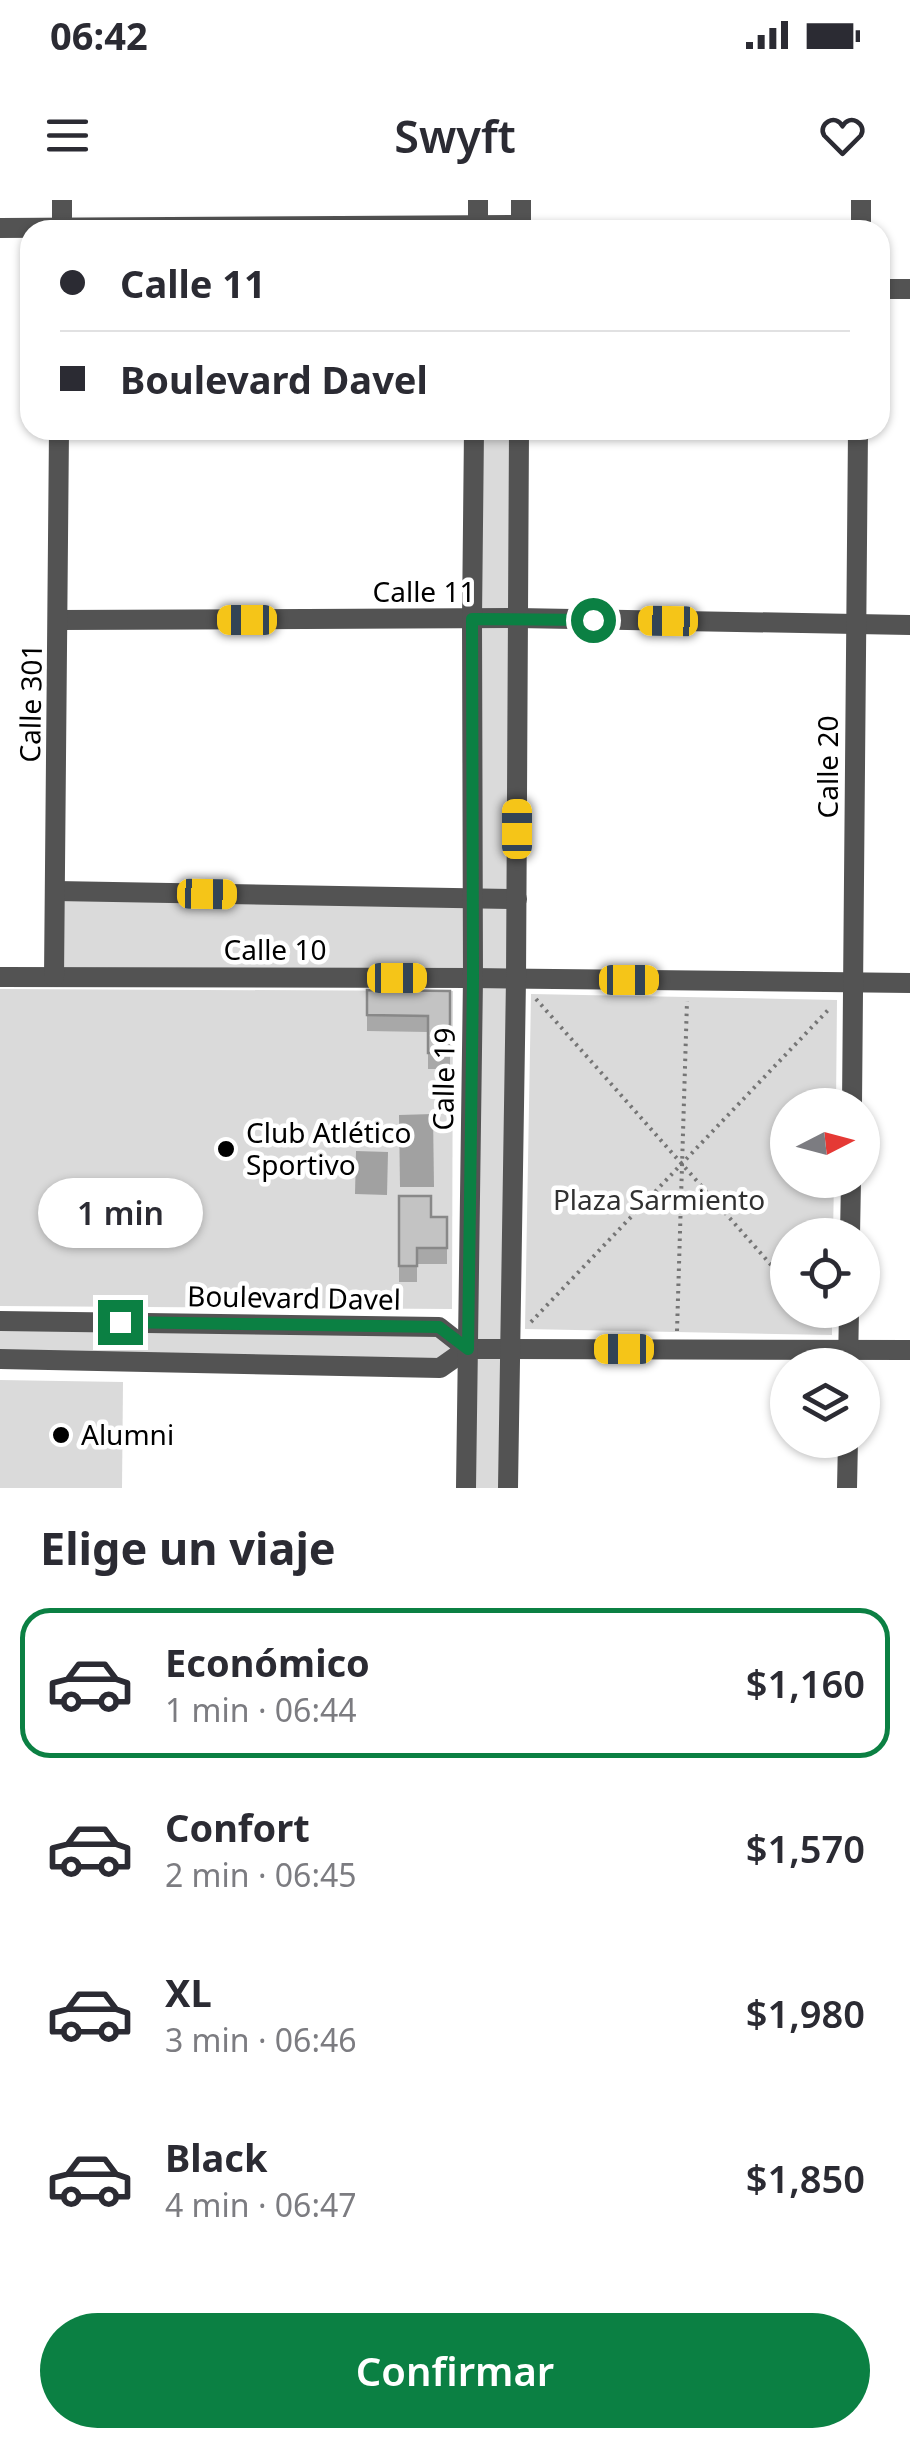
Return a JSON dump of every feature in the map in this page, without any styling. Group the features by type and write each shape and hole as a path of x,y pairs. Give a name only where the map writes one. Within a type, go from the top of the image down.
{"street":[{"name":"Calle 301","path":"54,977 59,440"},
{"name":"Calle 19","path":"466,1488 473,978 474,440"},
{"path":"508,1488 524,986 517,899 519,440"},
{"name":"Calle 20","path":"852,1088 858,440"},
{"name":"Calle 11","path":"59,620 518,618 910,625"},
{"name":"Calle 10","path":"56,891 517,899"},
{"name":"Calle 10","path":"0,978 473,978 524,986 910,983"},
{"name":"Boulevard Davel","path":"0,1321 439,1327 468,1349"},
{"path":"0,1359 440,1368 468,1349 770,1355"},
{"path":"880,1353 910,1350"},
{"path":"847,1488 848,1458"}],"path":[{"path":"524,986 770,1264"},
{"path":"677,1332 687,997"},
{"path":"525,1329 838,1000"},
{"path":"826,1328 832,1335"}],"green space":[{"path":"481,440 514,440 507,1343 474,1344"},
{"path":"56,891 471,898 473,978 54,977"},
{"name":"Club Atlético Sportivo","path":"0,989 453,991 452,1309 0,1306"},
{"name":"Plaza Sarmiento","path":"531,994 837,1000 836,1088 770,1088 770,1198 834,1198 833,1218 770,1218 770,1328 832,1328 832,1335 525,1329"},
{"path":"0,1321 439,1327 467,1349 440,1368 0,1359"},
{"path":"474,1350 508,1352 504,1488 473,1488"},
{"name":"Alumni","path":"0,1380 123,1382 122,1488 0,1488"}],"shaded area":[{"path":"433,1114 434,1187 400,1187 399,1115"},
{"path":"356,1151 388,1152 387,1195 355,1194"}],"building":[{"path":"367,990 450,991 450,1053 428,1053 428,1016 367,1015"},
{"path":"399,1196 431,1196 431,1217 447,1217 447,1248 417,1248 417,1266 399,1266"}],"place":[{"name":"Club Atlético Sportivo","path":"226,1149"},
{"name":"Alumni","path":"61,1435"}],"route":[{"path":"120,1322 439,1327 468,1349 472,619 593,620"}]}
